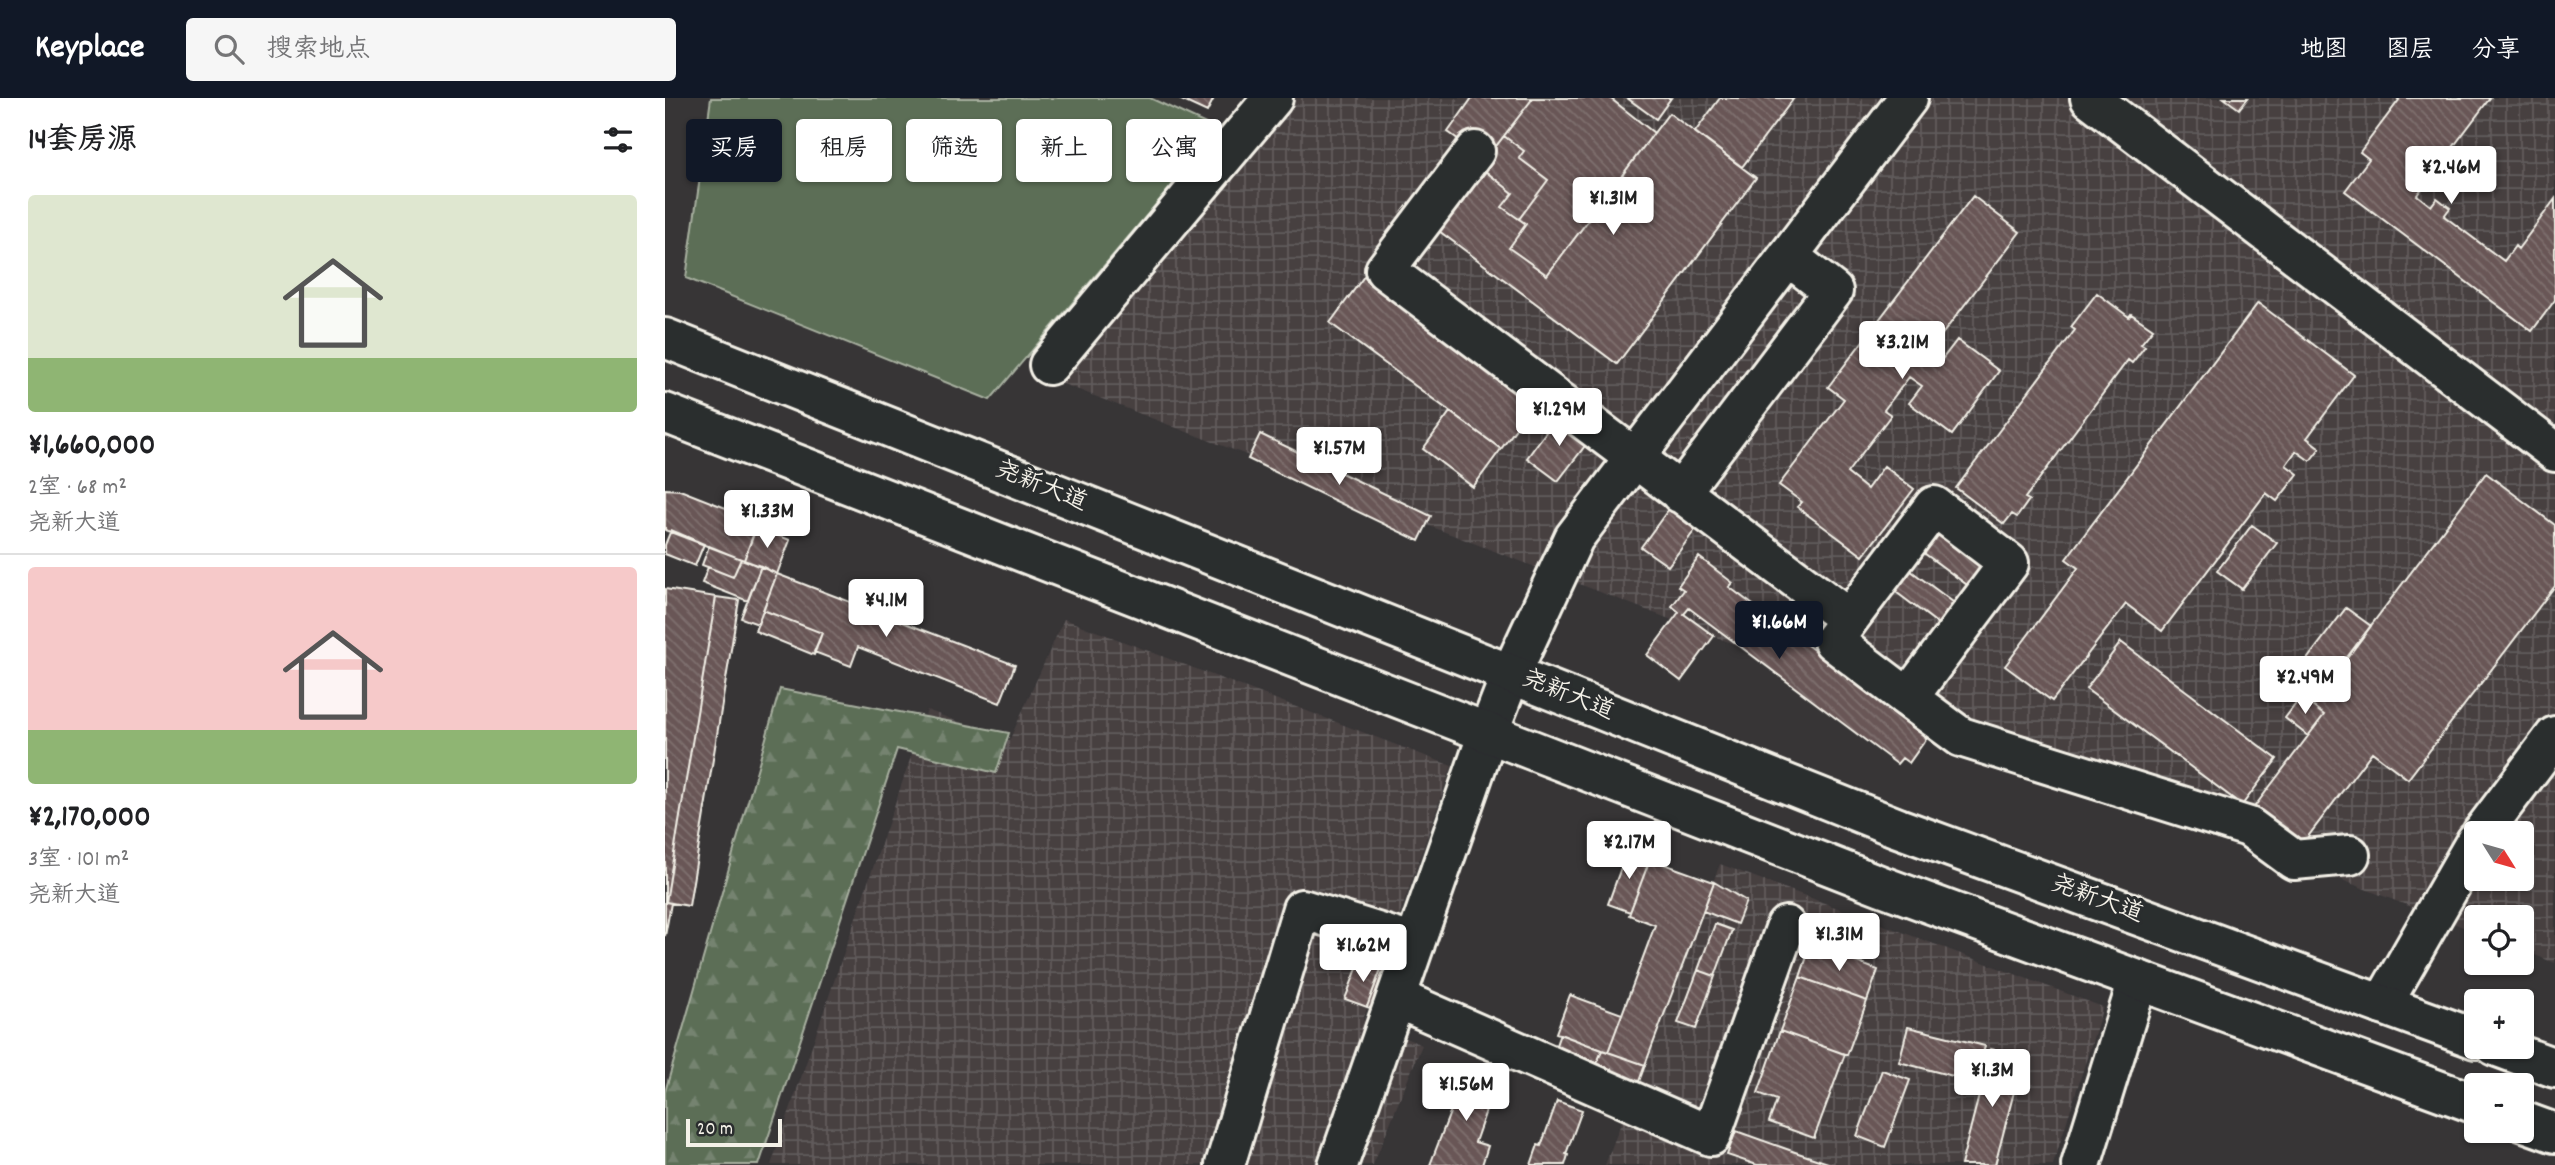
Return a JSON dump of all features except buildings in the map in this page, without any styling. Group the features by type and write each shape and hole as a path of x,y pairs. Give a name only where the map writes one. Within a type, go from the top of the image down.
{"main road":[{"path":"1049,365 1273,98"},
{"path":"1338,1165 1488,733 1511,674 1574,538 1908,98"},
{"path":"2090,98 2555,452"},
{"path":"1475,151 1385,270 1849,619"},
{"path":"1680,493 1833,291 1788,256"},
{"name":"尧新大道","path":"665,338 1898,828 2464,1036"},
{"path":"665,413 1882,886 2464,1100"},
{"path":"1908,698 2009,563 1934,506 1833,641 1908,698 1961,737 2249,827 2294,860 2350,855"},
{"path":"2491,821 2555,736"},
{"path":"2382,1005 2464,862"},
{"path":"1225,1165 1302,909 1415,944"},
{"path":"1396,999 1711,1136 1786,926"},
{"path":"2081,1165 2138,980"},
{"path":"2530,1059 2555,1068"},
{"path":"2534,1125 2555,1133"}],"shaded area":[{"path":"1261,98 2555,98 2555,963 2534,955 2534,905 2464,905 2464,927 1035,373 1192,182 1222,182 1222,145"},
{"path":"1064,619 1452,766 1363,1020 1422,1045 1373,1165 771,1165 927,710 1009,741"},
{"path":"1720,864 2103,1007 2053,1165 1605,1165"}],"green space":[{"path":"711,98 1150,98 1195,119 1126,119 1126,182 1175,182 990,400 686,278 699,182 782,182 782,119 708,119"},
{"path":"780,689 1009,733 996,773 897,749 759,1165 665,1165 665,1092"}]}
